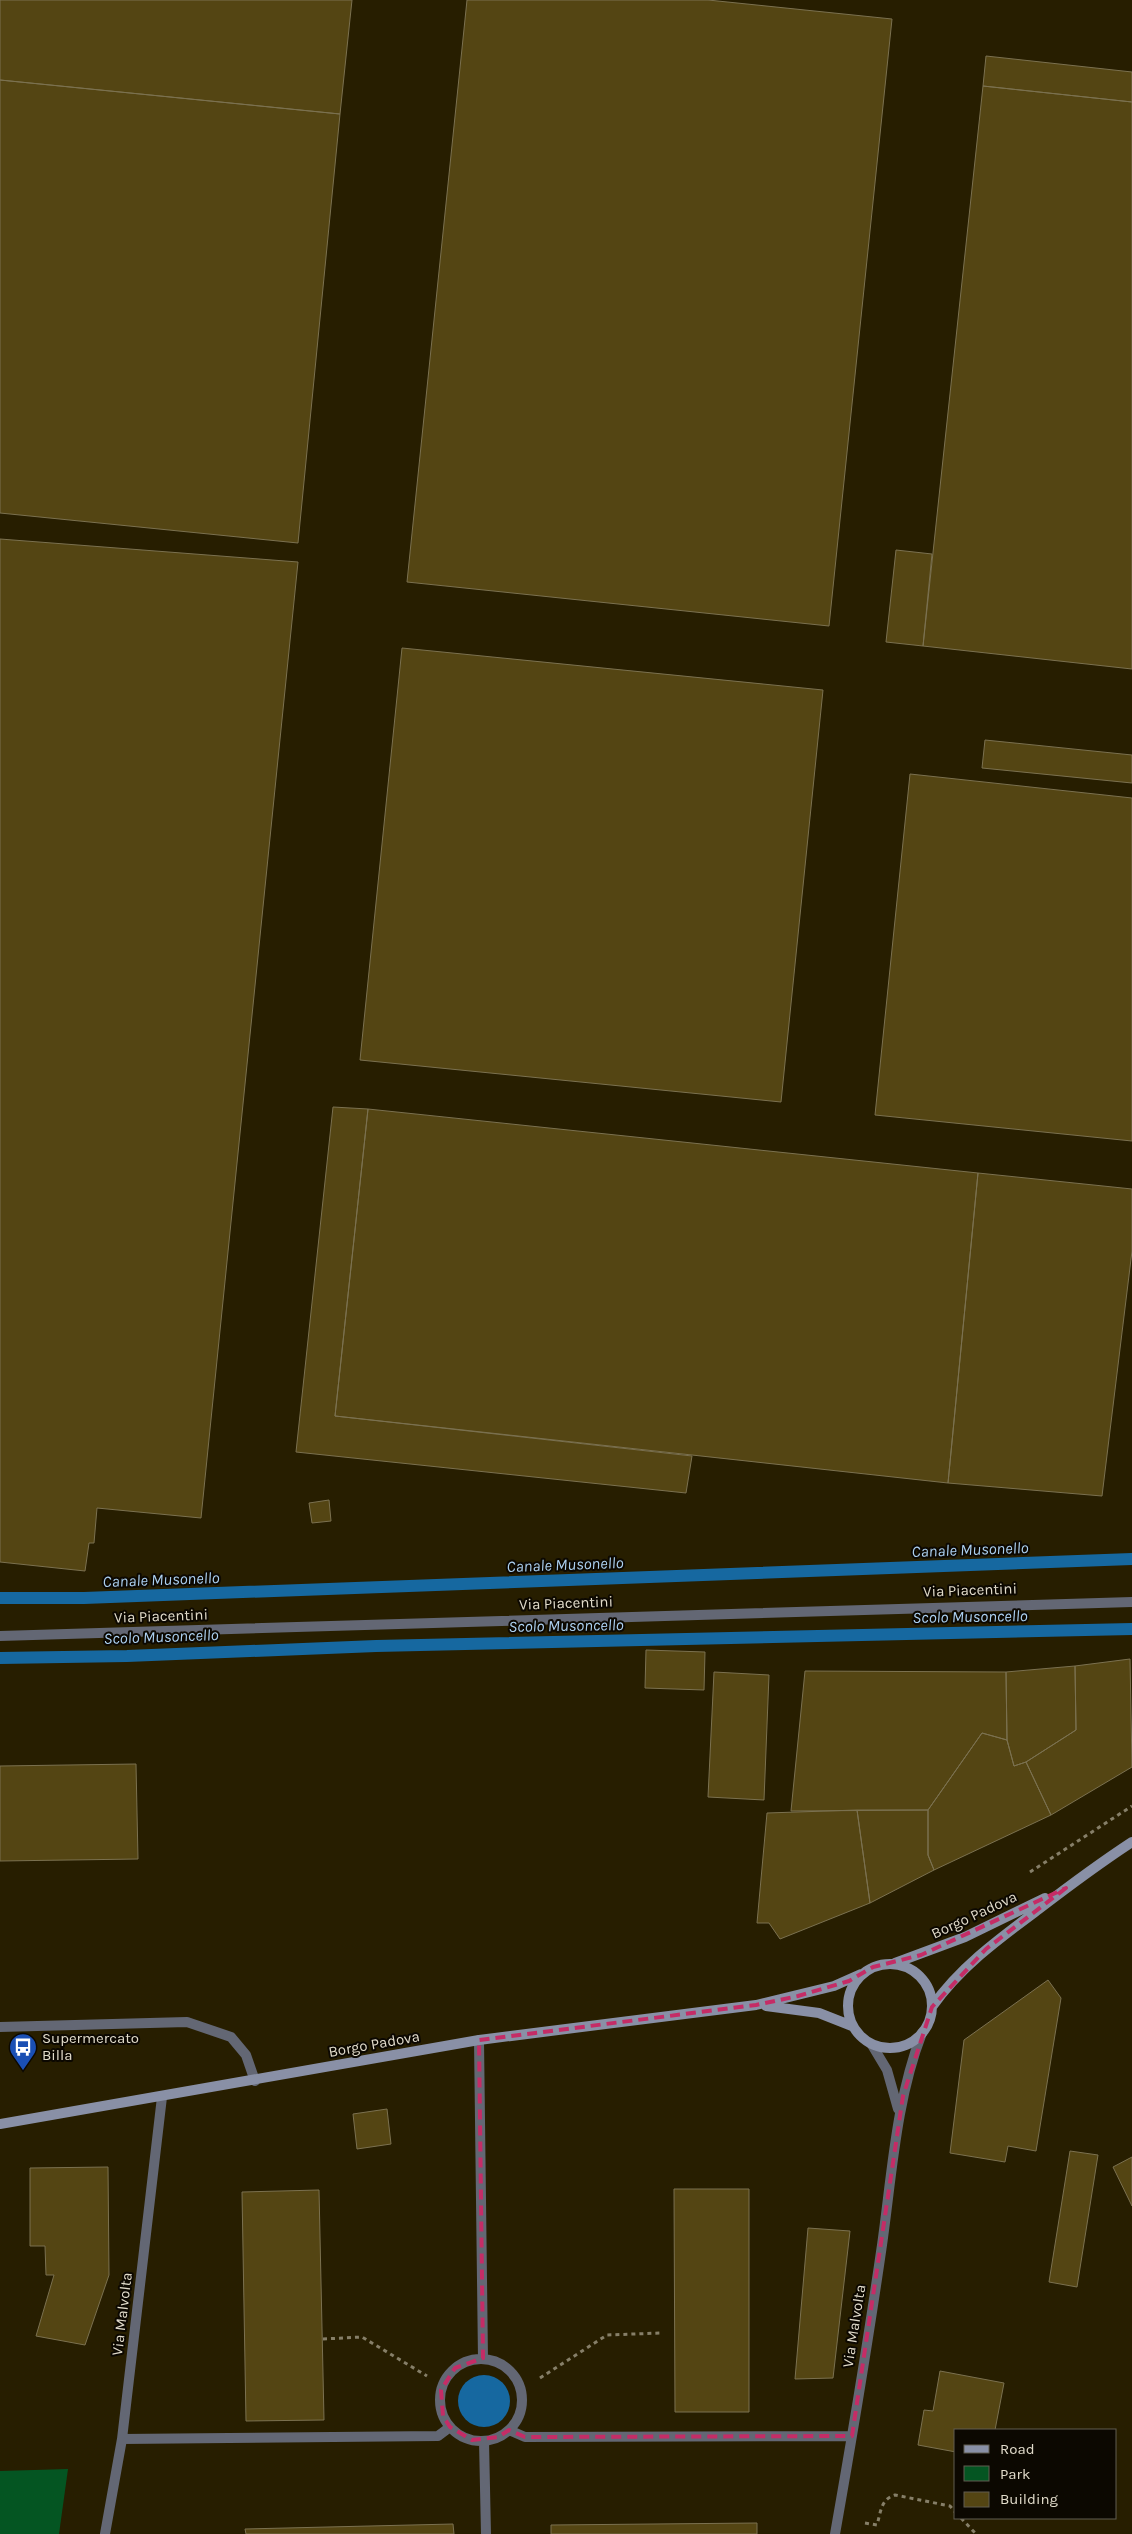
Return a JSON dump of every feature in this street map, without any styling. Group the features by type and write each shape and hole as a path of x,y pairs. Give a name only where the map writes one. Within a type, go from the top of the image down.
{"main road":[{"name":"Borgo Padova","path":"932,2007 954,1979 986,1949 1066,1888 1132,1842"},
{"name":"Borgo Padova","path":"892,1964 965,1937 1066,1888"},
{"path":"892,1964 901,1965 914,1971 924,1981 930,1993 932,2007 930,2021 922,2033 912,2042 899,2048 885,2048 872,2045 860,2037 852,2026 847,2012 848,1998 852,1985 861,1974 873,1967 892,1964"},
{"name":"Borgo Padova","path":"0,2124 256,2081 479,2040 756,2005 834,1986 861,1974"},
{"name":"Borgo Padova","path":"756,2005 819,2013 852,2026"}],"street":[{"name":"Via Piacentini","path":"0,1636 1132,1602"},
{"path":"0,2027 187,2022 232,2037 246,2055 256,2081"},
{"name":"Via Malvolta","path":"835,2534 852,2436 898,2122 907,2077 922,2033"},
{"path":"479,2040 483,2359"},
{"name":"Via Malvolta","path":"872,2045 890,2077 898,2106 898,2122"},
{"name":"Via Malvolta","path":"105,2534 122,2439 162,2097"},
{"path":"483,2359 494,2361 506,2368 515,2378 520,2391 520,2412 509,2430 498,2437 484,2441 472,2440 460,2435 450,2427 443,2416 440,2403 441,2390 446,2378 455,2368 466,2362 483,2359"},
{"path":"122,2439 438,2436 450,2427"},
{"path":"509,2430 525,2437 852,2436"},
{"path":"484,2441 486,2534"}],"path":[{"path":"1026,1874 1132,1806"},
{"path":"540,2378 607,2335 662,2333"},
{"path":"323,2339 362,2337 427,2376"},
{"path":"859,2522 877,2525 884,2502 888,2497 895,2494 950,2506 954,2510"},
{"path":"962,2519 976,2534"}],"highlighted area":[{"path":"1066,1888 986,1949 932,2007 903,2096 852,2436 525,2437 509,2430 498,2437 472,2440 450,2427 443,2416 441,2390 455,2368 483,2358 479,2040 756,2005 798,1996 849,1981 873,1967 921,1955"}],"green space":[{"path":"68,2469 59,2534 0,2534 0,2471"}],"water":[{"path":"484,2375 494,2377 502,2383 508,2391 510,2401 508,2411 502,2419 494,2425 484,2427 474,2425 466,2419 460,2411 458,2401 460,2391 466,2383 474,2377"}],"building":[{"path":"0,0 352,0 340,114 0,80"},
{"path":"467,0 708,0 892,19 829,626 407,582"},
{"path":"986,56 1132,72 1132,102 983,86"},
{"path":"0,80 340,114 298,543 0,513"},
{"path":"983,86 1132,102 1132,669 923,646"},
{"path":"0,539 298,562 201,1518 97,1508 94,1543 89,1543 85,1571 0,1562"},
{"path":"896,550 932,554 923,646 886,642"},
{"path":"402,648 823,690 781,1102 360,1060"},
{"path":"985,740 1132,755 1132,783 982,768"},
{"path":"910,774 1132,798 1132,1141 875,1115"},
{"path":"333,1107 368,1109 335,1416 692,1456 686,1493 296,1452"},
{"path":"368,1109 978,1173 948,1483 335,1416"},
{"path":"978,1173 1132,1189 1132,1251 1102,1496 948,1483"},
{"path":"329,1500 331,1521 312,1523 309,1503"},
{"path":"646,1650 705,1652 704,1690 645,1688"},
{"path":"1130,1659 1132,1767 1051,1815 1026,1762 1076,1730 1075,1666"},
{"path":"1075,1666 1076,1730 1026,1762 1014,1766 1007,1740 1006,1672"},
{"path":"805,1671 1006,1672 1007,1740 982,1733 928,1810 791,1811"},
{"path":"714,1672 769,1675 764,1800 708,1797"},
{"path":"982,1733 1007,1740 1014,1766 1026,1762 1051,1815 934,1870 928,1855 928,1810"},
{"path":"136,1764 138,1859 0,1861 0,1766"},
{"path":"857,1810 870,1903 780,1939 769,1923 757,1923 767,1813"},
{"path":"857,1810 928,1810 928,1855 934,1870 870,1903"},
{"path":"1048,1980 1061,1998 1036,2151 1008,2146 1005,2162 950,2153 964,2040"},
{"path":"387,2109 391,2144 357,2149 353,2114"},
{"path":"1070,2151 1098,2155 1077,2287 1049,2282"},
{"path":"1132,2157 1132,2206 1113,2167"},
{"path":"108,2167 109,2275 85,2345 36,2336 54,2275 46,2275 45,2246 30,2246 30,2168"},
{"path":"674,2189 749,2189 749,2412 675,2412"},
{"path":"319,2190 324,2420 246,2421 242,2192"},
{"path":"808,2228 850,2231 833,2378 795,2379"},
{"path":"940,2371 1004,2383 995,2429 954,2429 954,2452 918,2445 924,2410 933,2411"},
{"path":"757,2523 757,2534 551,2534 551,2525"},
{"path":"453,2524 454,2534 246,2534 245,2529"}],"waterway":[{"name":"Canale Musonello","path":"0,1598 84,1598 1132,1559"},
{"name":"Scolo Musoncello","path":"0,1658 127,1656 376,1646 1132,1629"}],"place":[{"name":"Supermercato Billa","path":"23,2071"}]}
